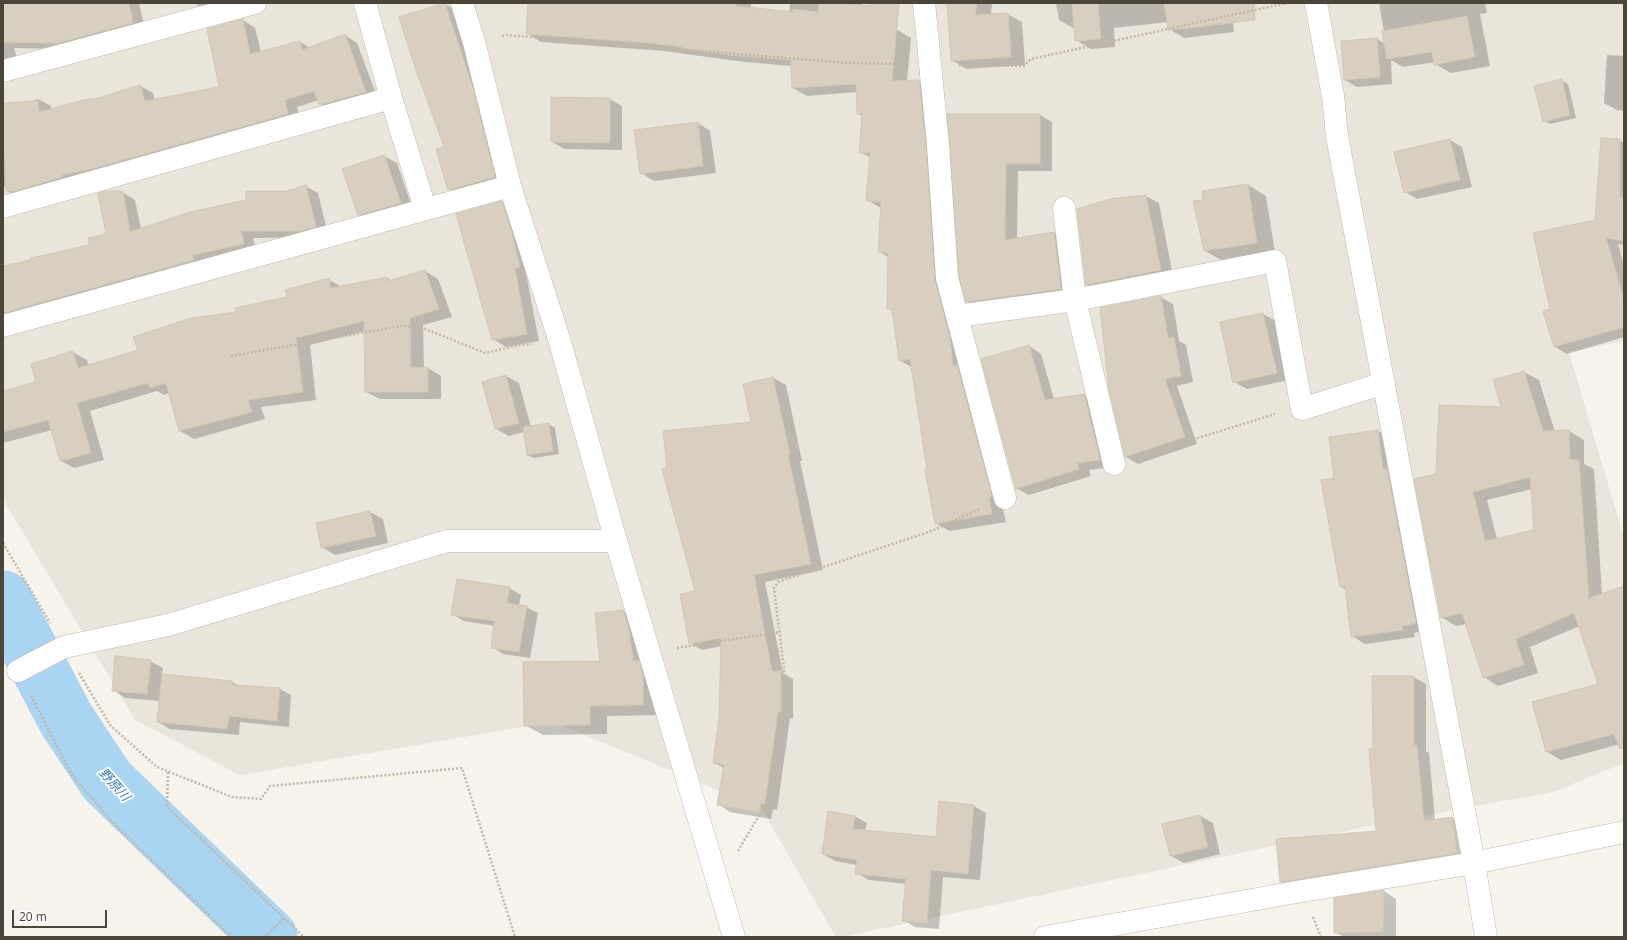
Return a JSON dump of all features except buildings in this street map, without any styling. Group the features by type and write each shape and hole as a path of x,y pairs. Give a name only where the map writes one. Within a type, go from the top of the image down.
{"street":[{"path":"3,71 255,3"},
{"path":"365,3 391,98 425,208"},
{"path":"462,3 474,42 510,186 560,342 616,541 734,937"},
{"path":"924,3 938,145 947,278 1005,498"},
{"path":"1316,3 1333,96 1337,136 1474,863 1486,937"},
{"path":"3,207 391,98"},
{"path":"3,326 425,208 510,186"},
{"path":"1064,208 1075,300 1114,464"},
{"path":"957,316 1075,300 1275,261 1302,409 1384,382"},
{"path":"18,671 64,647 168,625 447,541 616,541"},
{"path":"1045,937 1302,891 1474,863 1624,832"}],"path":[{"path":"474,42 506,35 846,63 1024,66 1031,59 1287,3"},
{"path":"231,356 401,326 424,328 485,353 520,345 560,342"},
{"path":"715,871 738,851 764,807 768,796 785,703 784,670 774,588 778,582 929,532 1005,498 1302,406"},
{"path":"3,542 110,725 157,767 232,797 261,799 270,786 462,768 515,937"},
{"path":"650,652 780,632"},
{"path":"18,671 72,775 114,824 232,937"},
{"path":"168,772 167,808 304,937"},
{"path":"265,937 283,918"}],"shaded area":[{"path":"3,3 1624,3 1624,341 1569,352 1624,538 1624,763 1553,792 1388,822 841,937 836,937 761,808 553,722 240,775 135,720 3,499"}],"waterway":[{"name":"野原川","path":"3,599 66,719 107,781 269,937"}]}
